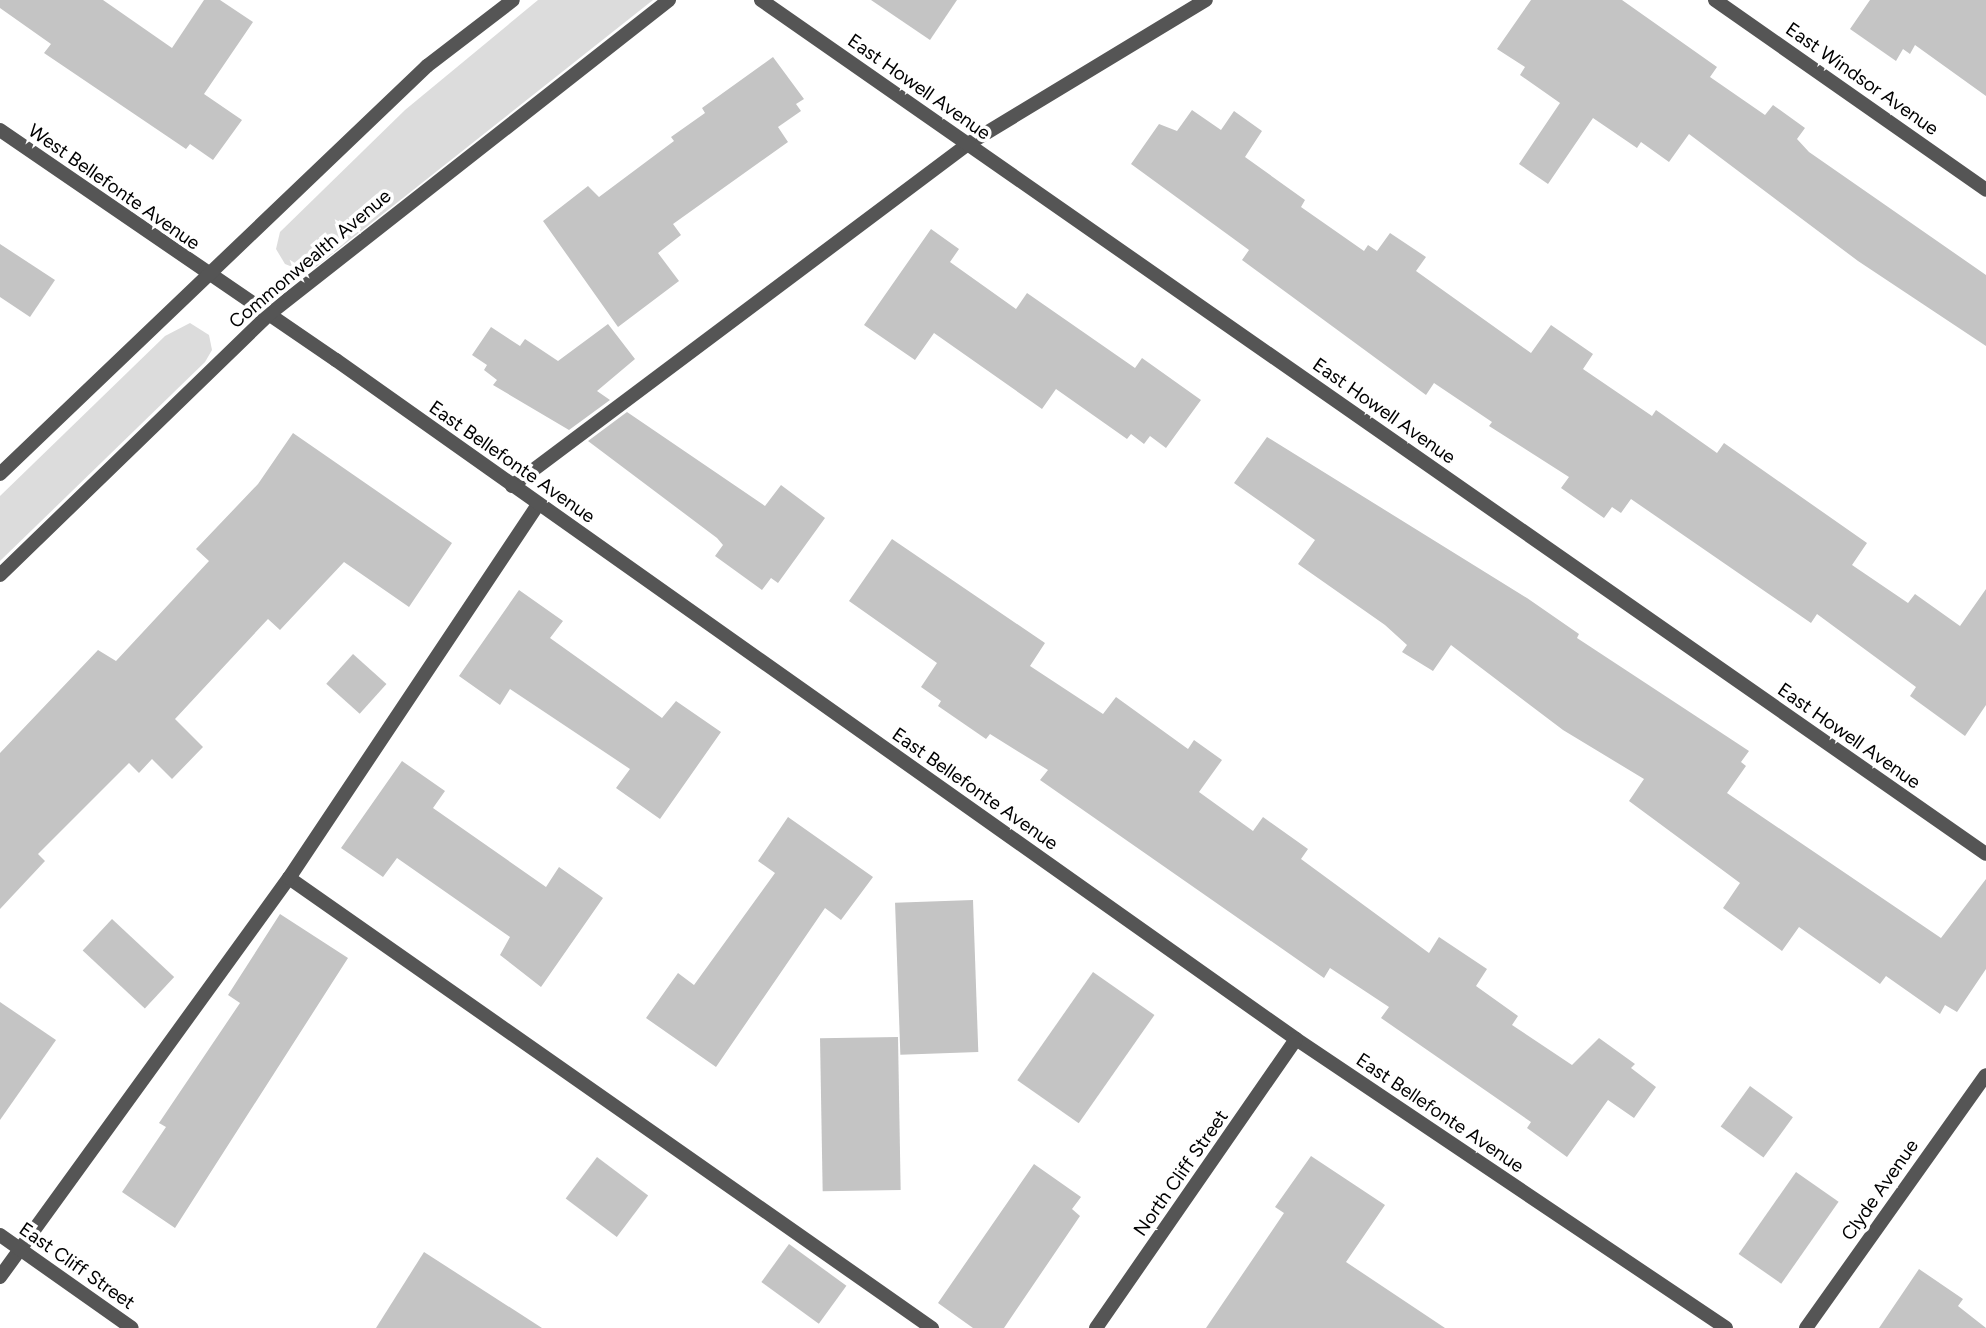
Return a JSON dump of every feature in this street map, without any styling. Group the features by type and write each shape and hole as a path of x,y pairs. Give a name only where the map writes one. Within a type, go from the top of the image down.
{"street":[{"path":"0,474 428,66 513,0"},
{"name":"Commonwealth Avenue","path":"0,575 268,315 669,0"},
{"name":"East Howell Avenue","path":"761,0 1986,855"},
{"path":"512,486 968,144 1206,0"},
{"name":"East Windsor Avenue","path":"1715,0 1986,190"},
{"name":"West Bellefonte Avenue","path":"0,130 206,275"},
{"name":"East Bellefonte Avenue","path":"206,275 268,315 512,486 1296,1039 1726,1328"},
{"path":"0,1278 289,878 538,505"},
{"path":"289,878 932,1328"},
{"name":"North Cliff Street","path":"1096,1328 1296,1039"},
{"name":"Clyde Avenue","path":"1806,1328 1986,1075"},
{"name":"East Cliff Street","path":"0,1235 132,1328"}],"shaded area":[{"path":"538,0 653,0 317,266 305,272 285,264 276,249 280,232 405,110"},
{"path":"190,323 209,335 212,350 205,362 0,561 0,496 165,336"}],"building":[{"path":"0,0 103,0 172,48 204,0 220,0 253,22 204,94 242,120 213,160 190,144 186,149 44,53 51,44 0,8"},
{"path":"871,0 957,0 930,40"},
{"path":"1531,0 1622,0 1717,67 1710,77 1765,115 1773,105 1805,128 1797,139 1809,152 1986,275 1986,346 1858,261 1689,134 1669,162 1641,142 1637,148 1593,118 1548,184 1519,164 1560,103 1520,75 1525,67 1497,49"},
{"path":"1870,0 1986,0 1986,96 1915,45 1910,54 1903,49 1896,61 1850,29"},
{"path":"773,57 804,99 796,104 801,111 778,127 788,142 673,224 681,235 658,253 679,281 618,327 543,221 588,186 599,197 674,141 671,137 705,113 702,108"},
{"path":"1192,110 1221,130 1234,111 1262,131 1245,157 1305,200 1301,207 1364,251 1368,245 1377,251 1390,233 1426,257 1416,271 1531,353 1551,325 1593,354 1583,369 1652,416 1656,410 1717,453 1724,443 1867,543 1852,565 1908,603 1915,594 1960,626 1986,589 1986,705 1965,736 1910,696 1916,687 1817,614 1811,623 1631,499 1621,513 1612,507 1604,518 1561,488 1569,477 1489,426 1492,422 1434,383 1426,395 1242,260 1249,250 1131,164 1159,124 1177,131"},
{"path":"931,229 959,249 950,262 1016,309 1027,293 1135,368 1142,358 1201,400 1166,448 1150,436 1144,444 1131,434 1127,439 1056,389 1042,409 934,333 915,360 864,325"},
{"path":"0,244 55,280 30,317 0,297"},
{"path":"608,324 635,359 597,391 610,400 569,430 493,385 497,380 484,370 487,365 472,355 491,327 520,346 525,339 558,361"},
{"path":"627,412 765,506 781,485 825,518 778,583 771,578 762,590 715,556 723,545 717,538 588,441"},
{"path":"293,433 452,543 409,607 344,562 280,630 268,619 175,719 203,747 172,779 152,759 139,773 129,763 38,854 45,861 0,909 0,753 98,650 116,661 209,561 196,549 258,484"},
{"path":"1267,437 1527,598 1579,634 1577,638 1749,751 1741,762 1746,766 1727,793 1941,938 1986,879 1986,969 1957,1012 1945,1005 1940,1014 1886,976 1880,984 1799,927 1782,951 1723,908 1740,883 1629,801 1644,779 1563,730 1451,645 1433,671 1402,652 1407,645 1385,625 1298,564 1315,540 1234,483"},
{"path":"892,539 1045,643 1030,666 1103,714 1116,697 1188,749 1194,740 1222,760 1199,792 1253,831 1263,817 1308,849 1301,859 1429,953 1439,937 1487,969 1476,986 1518,1016 1512,1025 1572,1065 1599,1038 1635,1064 1631,1068 1656,1087 1634,1118 1608,1100 1567,1157 1527,1128 1531,1122 1381,1018 1389,1007 1330,968 1324,978 1040,780 1048,770 990,734 986,739 938,706 941,701 921,687 937,663 849,601"},
{"path":"519,590 563,621 550,638 662,718 676,701 721,732 660,819 616,788 630,769 510,689 500,705 459,676"},
{"path":"353,654 386,684 360,714 326,684"},
{"path":"402,761 445,791 433,808 546,887 559,867 603,898 541,987 500,955 510,937 397,858 383,877 341,848"},
{"path":"788,817 873,877 841,920 825,908 716,1067 646,1018 678,973 694,985 775,873 758,861"},
{"path":"973,900 978,1052 900,1055 895,903"},
{"path":"280,914 348,958 175,1228 122,1192 166,1127 159,1123 240,1003 228,995"},
{"path":"112,919 174,977 145,1008 83,950"},
{"path":"1093,972 1154,1015 1079,1123 1017,1080"},
{"path":"0,1002 56,1040 0,1120"},
{"path":"898,1037 901,1190 823,1191 820,1038"},
{"path":"1750,1086 1793,1117 1763,1158 1721,1126"},
{"path":"1311,1156 1385,1205 1346,1262 1445,1328 1206,1328 1284,1213 1275,1207"},
{"path":"597,1157 648,1196 617,1237 566,1199"},
{"path":"1034,1164 1081,1197 1072,1209 1080,1216 1004,1328 973,1328 938,1303"},
{"path":"1796,1172 1839,1202 1781,1284 1739,1254"},
{"path":"789,1244 846,1286 819,1324 761,1282"},
{"path":"424,1252 542,1328 376,1328"},
{"path":"1919,1269 1963,1299 1958,1306 1986,1328 1879,1328"}]}
